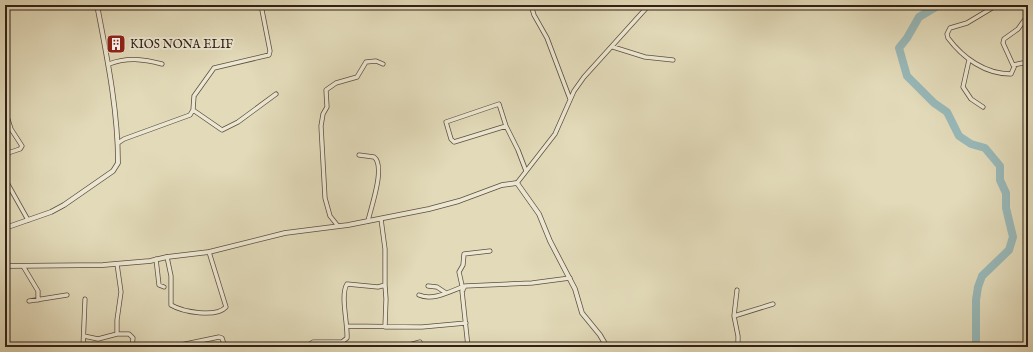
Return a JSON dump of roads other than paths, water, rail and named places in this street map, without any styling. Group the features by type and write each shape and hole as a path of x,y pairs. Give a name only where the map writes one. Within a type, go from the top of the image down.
{"street":[{"path":"5,228 64,205 113,171 118,163 118,143 109,64 97,5"},
{"path":"118,143 124,139 183,119 190,115 193,110 194,96 214,68 265,55 267,56 270,53 261,5"},
{"path":"531,5 536,19 547,38 570,99"},
{"path":"5,266 76,266 117,264 209,252 286,233 381,219 459,201 502,185 517,183 558,129 570,99 584,77 613,47 633,21 649,5"},
{"path":"997,5 967,23 950,28 947,34 948,38 969,60 985,68 1008,74 1013,72 1015,65"},
{"path":"1015,65 1012,64 1003,41 1018,29 1028,16"},
{"path":"613,47 645,57 673,60"},
{"path":"109,64 122,59 133,59 162,64"},
{"path":"969,60 963,87 971,99 983,107"},
{"path":"338,226 330,216 325,198 321,126 322,114 327,107 326,90 336,83 357,77 366,62 376,61 383,64"},
{"path":"1015,65 1028,62"},
{"path":"193,110 222,130 238,122 276,94"},
{"path":"506,126 454,142 451,139 446,122 498,103 501,106 506,126 518,150 526,171"},
{"path":"5,110 11,130 22,146 20,149 5,154"},
{"path":"359,156 374,157 378,163 378,186 368,221"},
{"path":"5,179 28,220"},
{"path":"517,183 539,214 550,240 575,289 582,313 600,335 606,347"},
{"path":"381,219 385,249 385,327"},
{"path":"468,347 459,272 463,265 464,254 490,250"},
{"path":"167,257 171,276 171,305 203,314 221,311 226,307 209,252"},
{"path":"156,259 160,285 164,287"},
{"path":"117,264 121,292 116,320 117,334"},
{"path":"23,266 37,290 38,300"},
{"path":"419,295 428,298 462,288 467,285 532,283 570,278"},
{"path":"309,347 313,342 345,341 347,338 344,288 347,284 378,287 385,285"},
{"path":"428,286 437,287 446,292"},
{"path":"737,290 734,316 738,336 738,347"},
{"path":"29,301 67,295"},
{"path":"83,347 86,299"},
{"path":"734,316 773,304"},
{"path":"347,326 433,326 466,323"},
{"path":"84,336 98,339 125,333 132,335 132,347"},
{"path":"171,347 219,337 222,338 225,347"},
{"path":"402,347 420,342"}],"waterway":[{"path":"939,5 919,17 907,38 899,48 907,76 934,103 947,112 959,136 971,144 985,148 1000,166 1000,180 1006,193 1006,208 1013,237 1009,250 982,276 978,287 976,300 976,347"}],"place":[{"name":"KIOS NONA ELIF","path":"116,44"}]}
